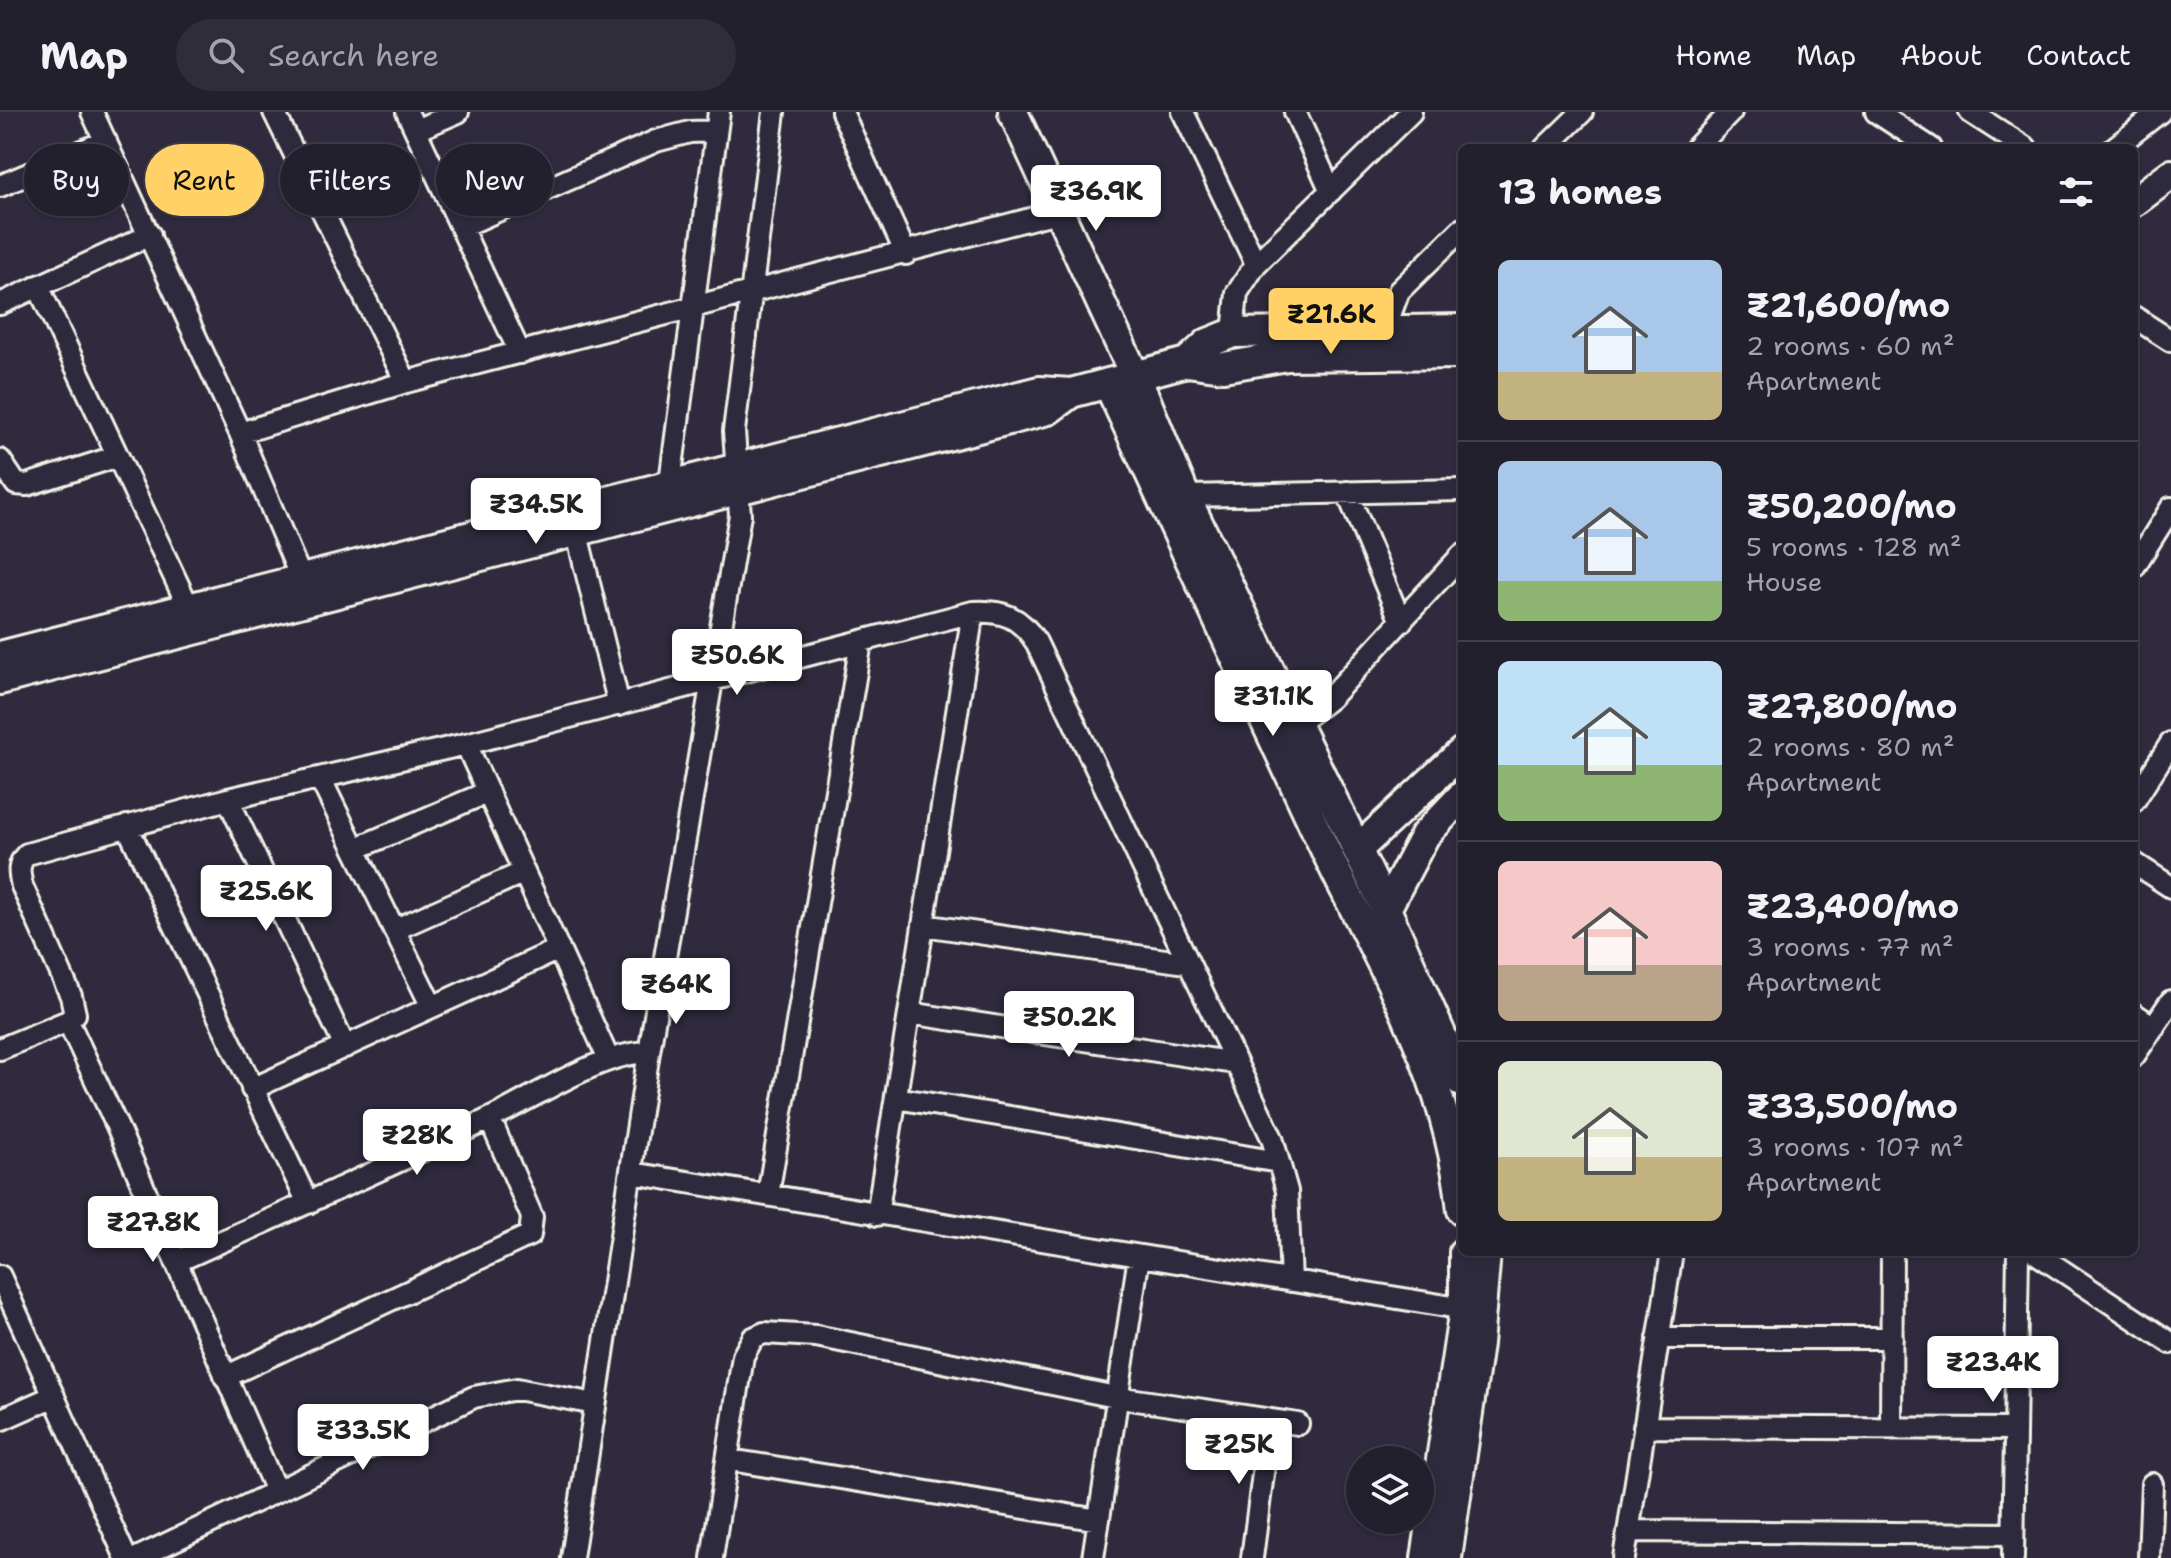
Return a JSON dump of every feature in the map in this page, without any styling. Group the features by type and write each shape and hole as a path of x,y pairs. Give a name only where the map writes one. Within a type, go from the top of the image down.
{"street":[{"path":"92,112 240,433 306,589"},
{"path":"274,112 406,382"},
{"path":"458,112 411,121 463,226 520,353"},
{"path":"572,1558 649,1052 740,515 734,431 774,112"},
{"path":"842,112 906,254"},
{"path":"1013,112 1057,212 1121,379 1357,871 1386,909 1458,1073"},
{"path":"1183,112 1256,264"},
{"path":"1295,112 1331,191"},
{"path":"1233,333 1237,293 1256,264 1411,112"},
{"path":"1549,144 1582,112"},
{"path":"1702,144 1731,112"},
{"path":"1876,112 1925,144"},
{"path":"1970,112 2020,144"},
{"path":"2119,144 2160,112"},
{"path":"463,226 656,141 718,122 690,311 668,497"},
{"path":"0,186 106,141"},
{"path":"2138,199 2171,174"},
{"path":"240,433 406,382 690,311 1057,212"},
{"path":"1384,331 1399,291 1458,233"},
{"path":"0,304 150,235"},
{"path":"38,286 115,457 189,608"},
{"path":"2138,320 2171,341"},
{"path":"1187,362 1208,343 1233,333 1458,329"},
{"path":"0,680 306,589 573,520 739,479 1048,410 1071,393 1187,362 1223,367 1288,356 1458,354"},
{"path":"1121,379 1185,496 1295,725 1357,871 1436,1080 1450,1129 1458,1183"},
{"path":"0,460 16,484 27,485 115,457"},
{"path":"1185,496 1458,490"},
{"path":"1347,492 1401,622"},
{"path":"2138,561 2171,508"},
{"path":"573,520 619,705"},
{"path":"1295,725 1330,698 1458,559"},
{"path":"0,656 189,608 306,589"},
{"path":"877,1215 973,612"},
{"path":"0,1049 68,1021 75,1014 74,1005 22,886 20,861 50,846 228,799 466,744 711,682 973,612 1007,614 1025,624 1036,642 1186,963 1272,1138 1287,1191 1291,1281"},
{"path":"768,1195 861,642"},
{"path":"2138,795 2171,743"},
{"path":"466,744 609,1060"},
{"path":"1357,871 1458,757"},
{"path":"320,778 432,1007"},
{"path":"355,849 488,792"},
{"path":"228,799 345,1047"},
{"path":"1386,909 1425,835 1458,800"},
{"path":"127,826 308,1203"},
{"path":"2138,866 2171,887"},
{"path":"394,930 524,872"},
{"path":"923,925 1186,963"},
{"path":"252,1089 559,949"},
{"path":"2138,1050 2171,1001"},
{"path":"909,1013 1235,1063"},
{"path":"2138,1017 2154,1027"},
{"path":"68,1021 275,1489"},
{"path":"176,1262 490,1119 609,1060 649,1052"},
{"path":"896,1098 1279,1162"},
{"path":"225,1377 530,1235 532,1217 490,1119"},
{"path":"632,1173 1473,1310"},
{"path":"1093,1558 1139,1256"},
{"path":"1447,1558 1473,1310 1465,1256"},
{"path":"1426,1558 1485,1256"},
{"path":"1624,1558 1671,1256"},
{"path":"1891,1428 1892,1256"},
{"path":"2013,1558 2018,1256"},
{"path":"2040,1256 2171,1343"},
{"path":"0,1276 126,1558"},
{"path":"712,1558 730,1460 743,1356 753,1338 764,1333 816,1336 1116,1397 1298,1424"},
{"path":"1658,1338 1892,1338"},
{"path":"137,1558 275,1489 474,1397 495,1391 539,1392 595,1404"},
{"path":"0,1420 54,1396"},
{"path":"1252,1558 1270,1420"},
{"path":"1644,1427 2015,1429"},
{"path":"730,1460 1099,1520"},
{"path":"2149,1558 2152,1484"},
{"path":"1628,1531 2013,1534"}]}
